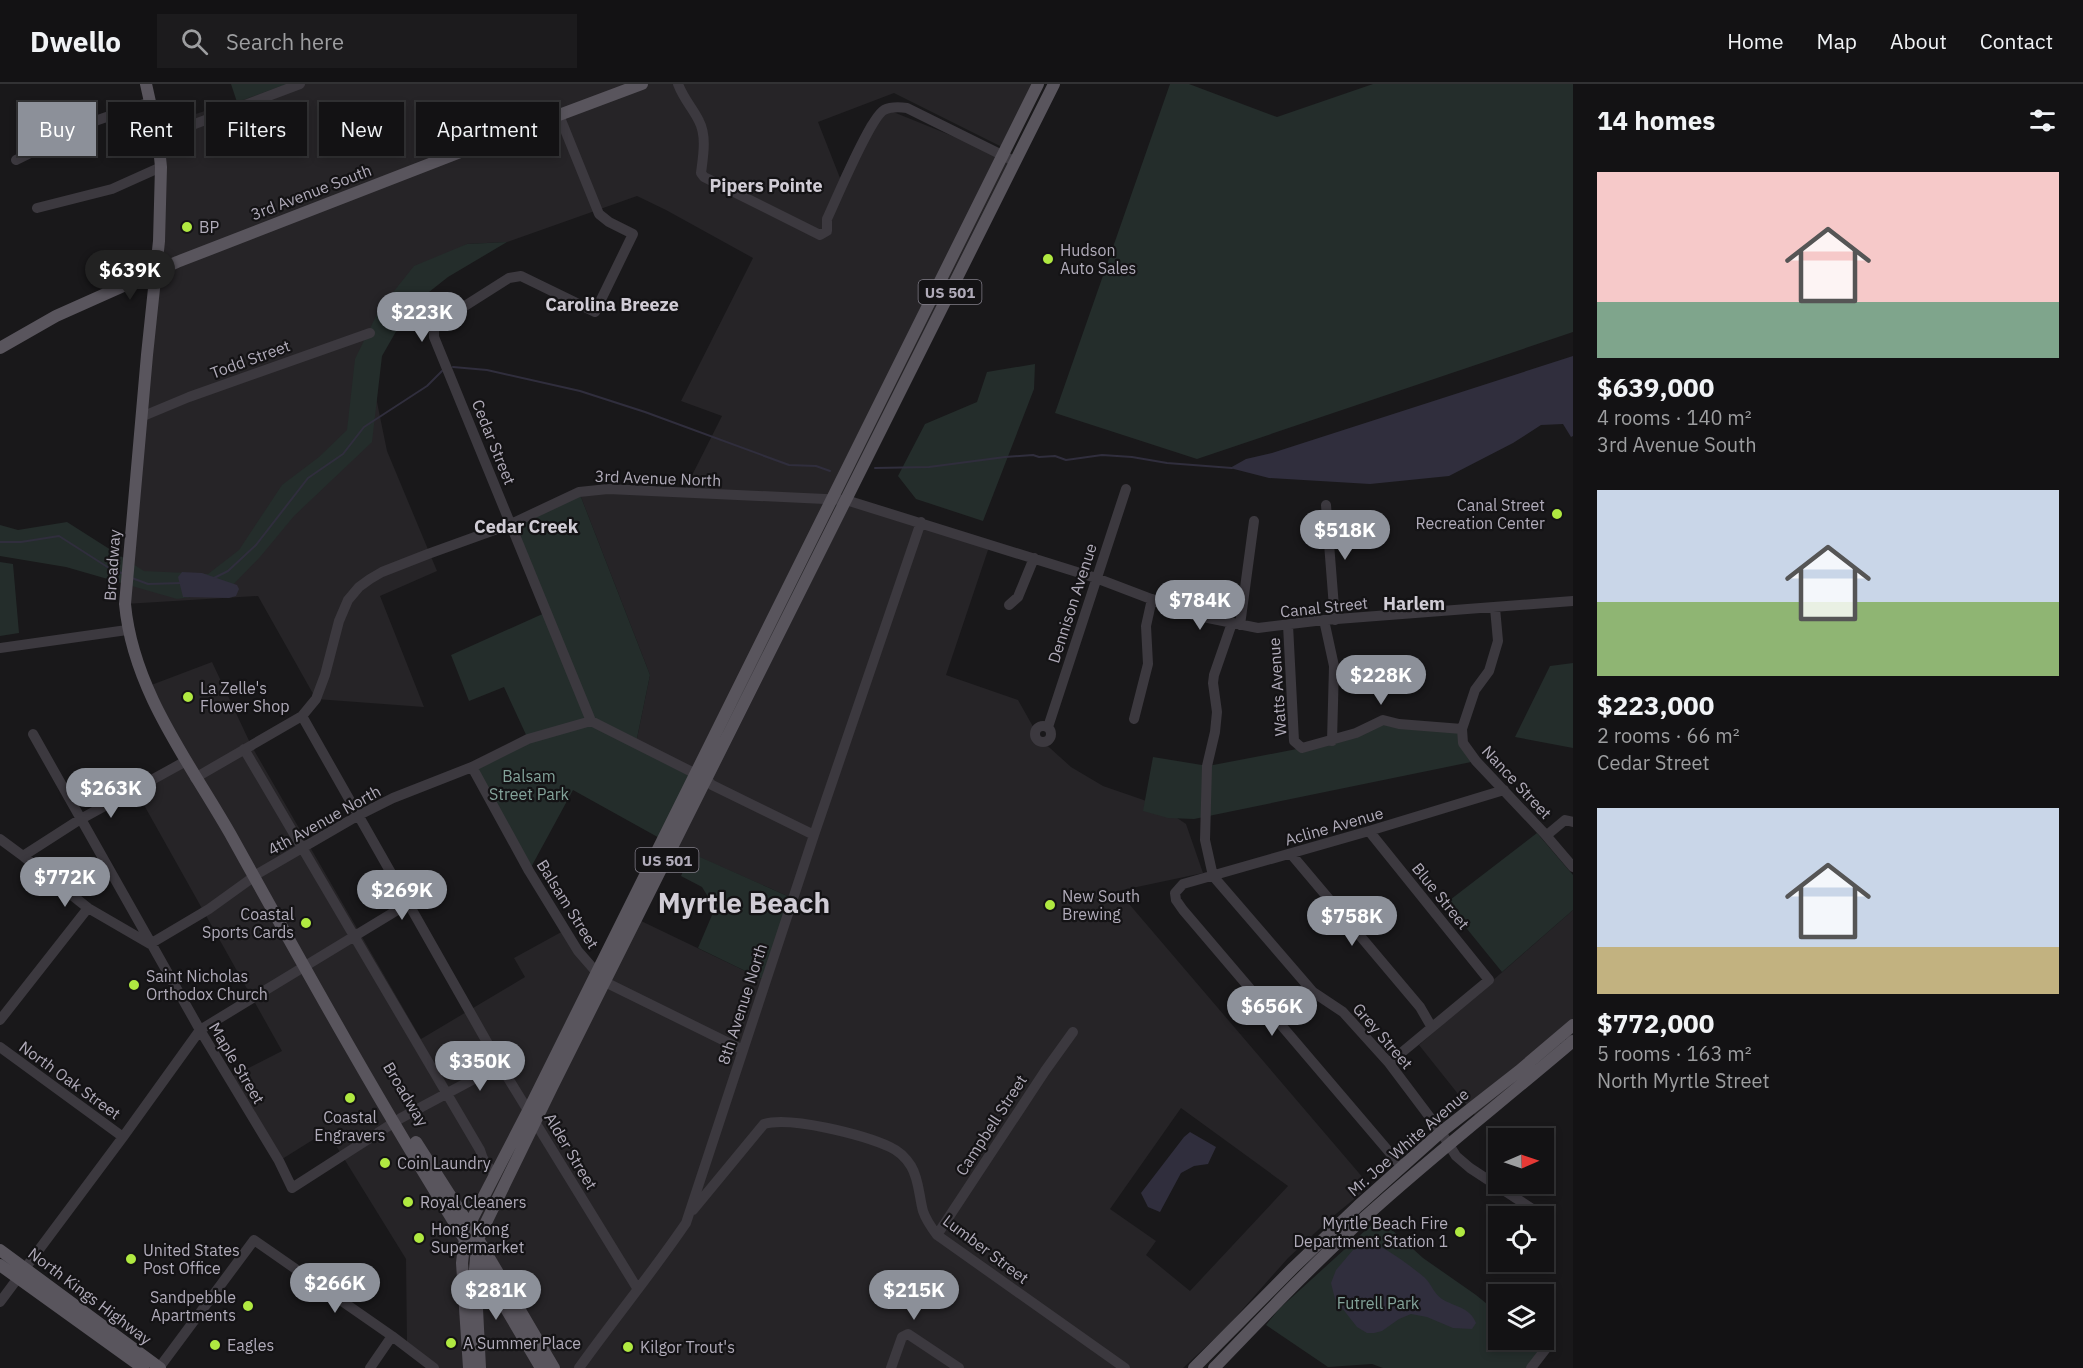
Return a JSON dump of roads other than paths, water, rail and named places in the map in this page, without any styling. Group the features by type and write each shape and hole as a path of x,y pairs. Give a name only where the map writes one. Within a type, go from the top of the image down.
{"main road":[{"name":"Broadway","path":"146,84 150,102"},
{"name":"3rd Avenue South","path":"559,115 642,84"},
{"name":"US 501","path":"701,776 846,500 1009,158 1038,84"},
{"name":"US 501","path":"480,1368 475,1269 478,1239 536,1121 601,978 833,500 1009,158 1054,84"},
{"name":"Broadway","path":"160,156 159,241 125,604 127,630 146,687 195,778 256,875 541,1368"},
{"name":"3rd Avenue South","path":"0,348 56,316 177,262 451,156"},
{"name":"US 501","path":"469,1368 462,1263 469,1225 601,978"},
{"name":"Mr. Joe White Avenue","path":"1194,1368 1293,1268 1402,1167 1441,1132 1573,1025"},
{"name":"Mr. Joe White Avenue","path":"1214,1368 1365,1216 1573,1041"},
{"name":"Broadway","path":"398,1120 478,1239 554,1368"},
{"name":"North Kings Highway","path":"0,1250 21,1273 143,1368"},
{"name":"North Kings Highway","path":"0,1264 21,1273 159,1368"}],"street":[{"path":"194,124 300,84"},
{"path":"678,84 703,132 701,173 704,177 820,234 827,231 827,219 872,125 885,110 907,108 1009,158"},
{"name":"Cedar Street","path":"559,115 599,214 609,222 633,234 595,312 521,276 509,278 438,322 434,337 591,721"},
{"path":"16,160 108,116"},
{"path":"37,208 112,189 161,166"},
{"name":"Todd Street","path":"141,417 189,397 370,333"},
{"name":"3rd Avenue North","path":"195,778 302,716 316,699 325,675 339,621 348,600 359,587 382,572 511,524 579,492 608,489 846,500"},
{"name":"Dennison Avenue","path":"1048,727 1126,489"},
{"name":"Canal Street","path":"846,500 1096,578 1193,615 1258,628 1324,620 1573,601"},
{"path":"1326,505 1335,620"},
{"path":"1214,876 1205,840 1208,766 1217,712 1212,683 1236,624 1254,521"},
{"name":"8th Avenue North","path":"579,1368 666,1252 689,1215 814,834 921,522"},
{"path":"1009,605 1018,597 1034,558"},
{"path":"1134,719 1148,664 1146,626 1152,599"},
{"path":"1324,620 1334,666 1332,741 1383,720 1399,724 1462,729 1475,690 1489,671 1498,641 1495,608"},
{"name":"Watts Avenue","path":"1288,626 1294,741 1302,748 1332,741"},
{"path":"0,648 127,630"},
{"name":"Alder Street","path":"302,716 500,1065 637,1288"},
{"path":"591,721 701,776 711,784 814,834"},
{"name":"4th Avenue North","path":"150,944 209,909 256,875 359,814 472,767 528,740 591,721"},
{"name":"Nance Street","path":"1462,729 1462,743 1466,749 1573,867"},
{"name":"Maple Street","path":"33,734 150,944 279,1161 291,1188 398,1120"},
{"path":"244,749 480,1150 488,1168 496,1174"},
{"path":"23,856 80,820 186,761"},
{"name":"Balsam Street","path":"472,767 578,951 601,978 743,1050"},
{"name":"Acline Avenue","path":"1402,1167 1183,910 1176,900 1175,893 1183,884 1504,790"},
{"path":"1546,835 1565,820 1573,822"},
{"name":"Blue Street","path":"1369,831 1489,980 1431,1026"},
{"path":"0,840 88,908 150,944"},
{"path":"1291,854 1413,999 1431,1026 1389,1063"},
{"name":"Grey Street","path":"1214,876 1313,992 1343,1012 1389,1063 1441,1132 1456,1156 1526,1206"},
{"path":"0,1302 200,1030 409,903"},
{"path":"0,1020 88,908"},
{"name":"Campbell Street","path":"937,1235 1073,1032"},
{"name":"North Oak Street","path":"0,1047 123,1137"},
{"path":"398,1120 500,1065"},
{"name":"Lumber Street","path":"689,1215 764,1124 775,1121 806,1124 859,1137 891,1148 903,1155 911,1165 924,1213 937,1235 1125,1368"},
{"path":"159,1368 254,1240 434,1368"},
{"path":"891,1368 902,1337 908,1334 959,1368"},
{"path":"370,1368 392,1336"},
{"path":"1531,1368 1545,1350"}],"waterway":[{"path":"453,367 487,370 580,391 645,412 789,465 816,466 830,471"},
{"path":"214,578 228,571 256,545 308,478 343,454 364,427 427,386 442,371"},
{"path":"875,468 929,467 1033,455 1055,456 1066,460 1102,455 1232,468"},
{"path":"0,542 21,542 59,536 109,568 124,574"},
{"path":"132,578 148,584 182,583"}],"place":[{"name":"BP","path":"187,227"},
{"name":"Hudson Auto Sales","path":"1048,259"},
{"name":"Canal Street Recreation Center","path":"1557,514"},
{"name":"La Zelle's Flower Shop","path":"188,697"},
{"name":"New South Brewing","path":"1050,905"},
{"name":"Coastal Sports Cards","path":"306,923"},
{"name":"Saint Nicholas Orthodox Church","path":"134,985"},
{"name":"Coastal Engravers","path":"350,1098"},
{"name":"Coin Laundry","path":"385,1163"},
{"name":"Royal Cleaners","path":"408,1202"},
{"name":"Myrtle Beach Fire Department Station 1","path":"1460,1232"},
{"name":"Hong Kong Supermarket","path":"419,1238"},
{"name":"United States Post Office","path":"131,1259"},
{"name":"Sandpebble Apartments","path":"248,1306"},
{"name":"A Summer Place","path":"451,1343"},
{"name":"Eagles","path":"215,1345"},
{"name":"Kilgor Trout's","path":"628,1347"}],"district":[{"name":"Pipers Pointe","path":"766,185"},
{"name":"Carolina Breeze","path":"612,304"},
{"name":"Cedar Creek","path":"526,526"},
{"name":"Harlem","path":"1414,603"},
{"name":"Myrtle Beach","path":"744,902"}],"park label":[{"name":"Balsam Street Park","path":"529,785"},
{"name":"Futrell Park","path":"1378,1303"}]}
